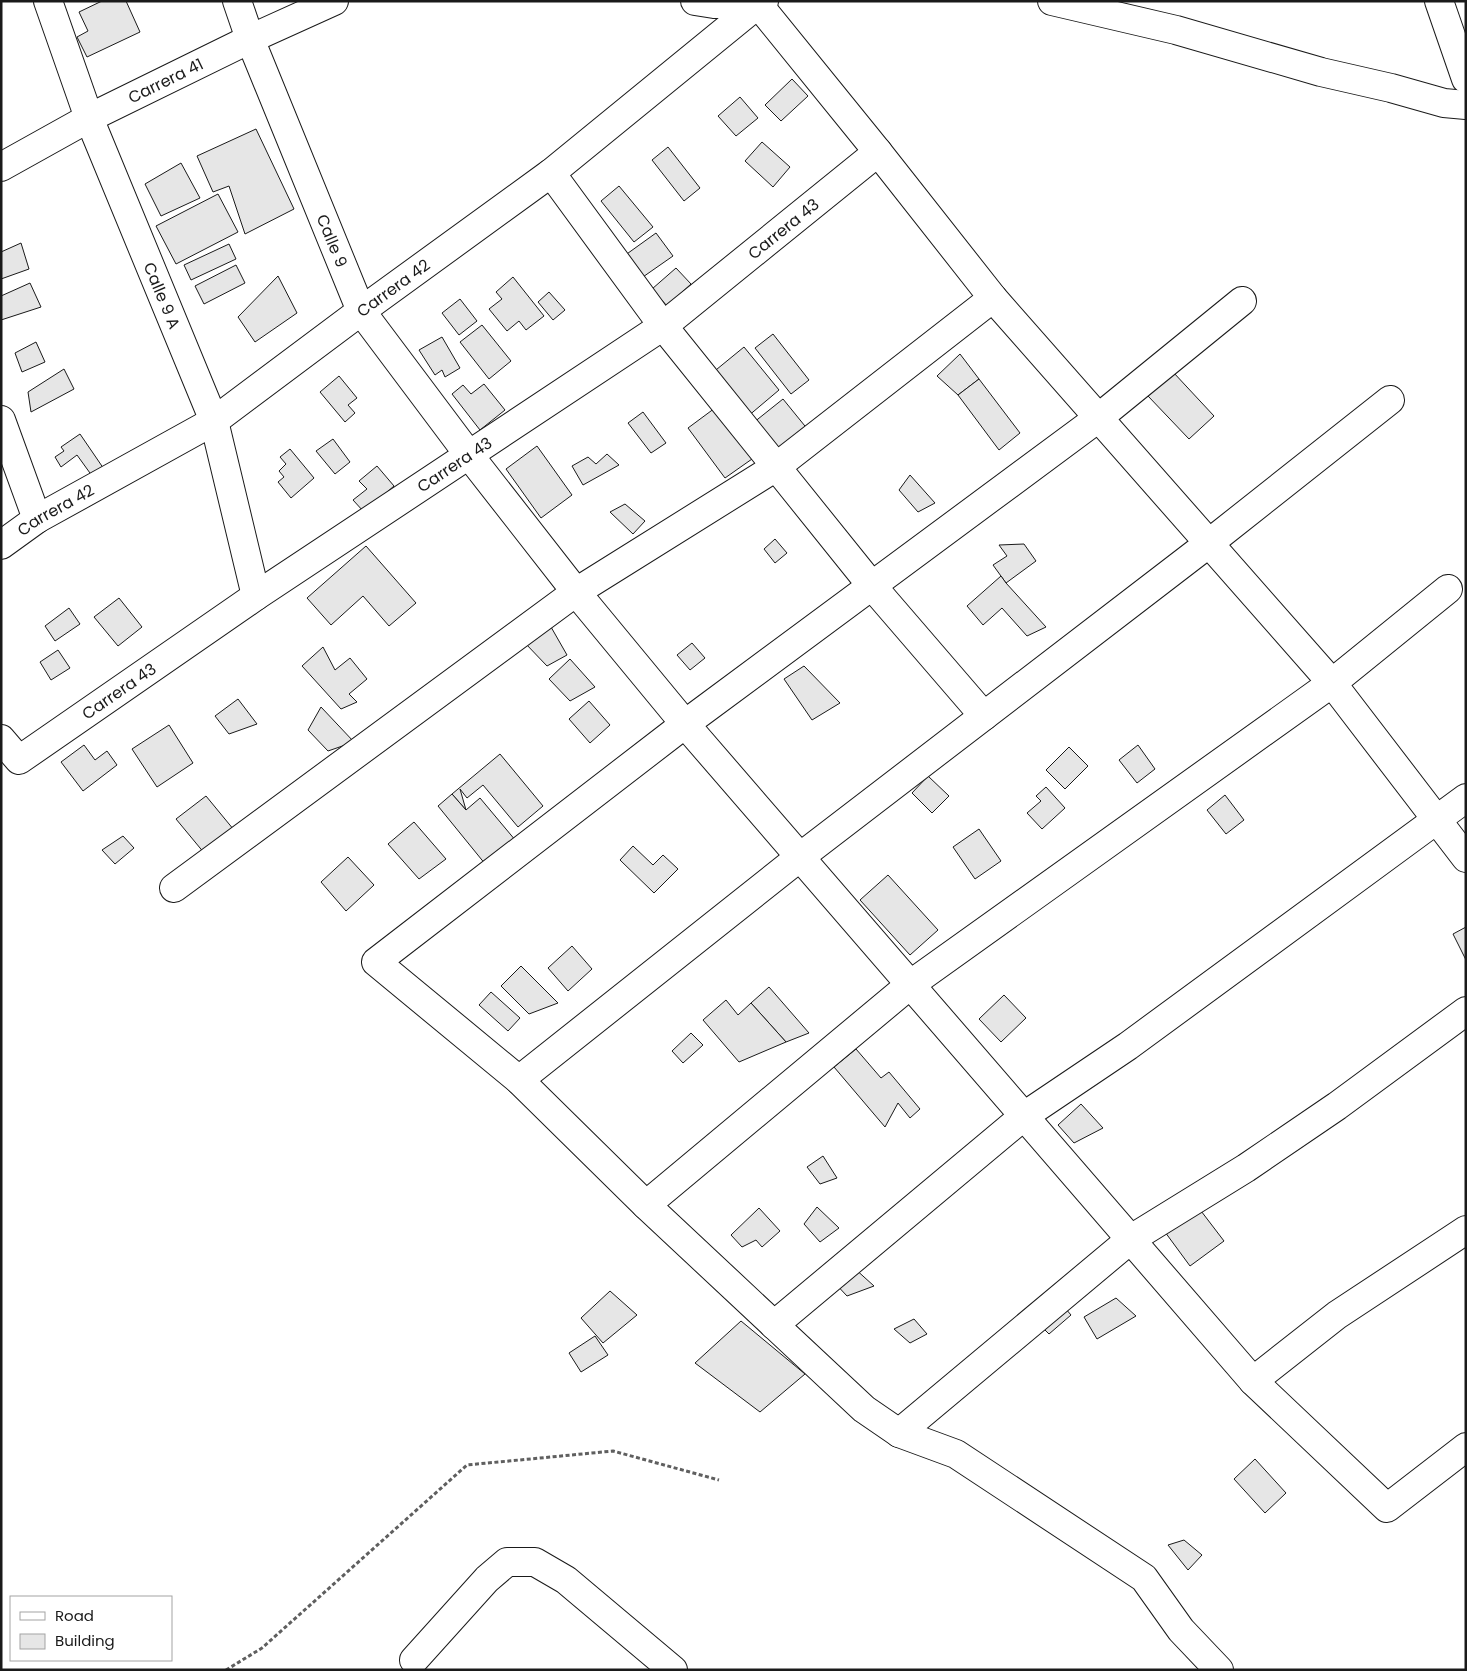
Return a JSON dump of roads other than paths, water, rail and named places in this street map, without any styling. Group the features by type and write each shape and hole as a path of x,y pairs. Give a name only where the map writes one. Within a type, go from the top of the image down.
{"street":[{"name":"Calle 9 A","path":"48,1 89,118 214,421 256,596"},
{"name":"Calle 9","path":"237,1 250,39 361,311 469,455 576,592 686,724 1253,1381 1387,1508 1466,1447"},
{"name":"Carrera 41","path":"1,167 89,118 250,39 334,1"},
{"path":"695,1 714,4 761,3 993,298 1332,683 1466,858"},
{"path":"1052,1 1176,30 1321,72 1391,88 1444,103 1466,105"},
{"path":"1439,1 1466,80"},
{"name":"Carrera 42","path":"1,545 38,519 214,421 361,311 552,173 761,3"},
{"name":"Carrera 43","path":"1,739 19,760 256,596 663,326 878,152"},
{"path":"552,173 663,326 872,586 984,716"},
{"path":"174,888 576,592 776,467 993,298"},
{"path":"1219,1670 1182,1630 1144,1578 956,1454 899,1433 864,1409 646,1204 519,1080 376,962 686,724 1097,418 1242,301"},
{"path":"519,1080 800,857 1208,544 1390,400"},
{"path":"1,420 38,519"},
{"path":"646,1204 911,984 1332,683 1448,589"},
{"path":"774,1325 1024,1116 1128,1046 1466,798"},
{"path":"899,1433 1131,1240 1246,1168 1337,1106 1466,1011"},
{"path":"1253,1381 1338,1315 1466,1230"},
{"path":"414,1666 487,1578 507,1562 535,1562 566,1580 673,1670"}]}
